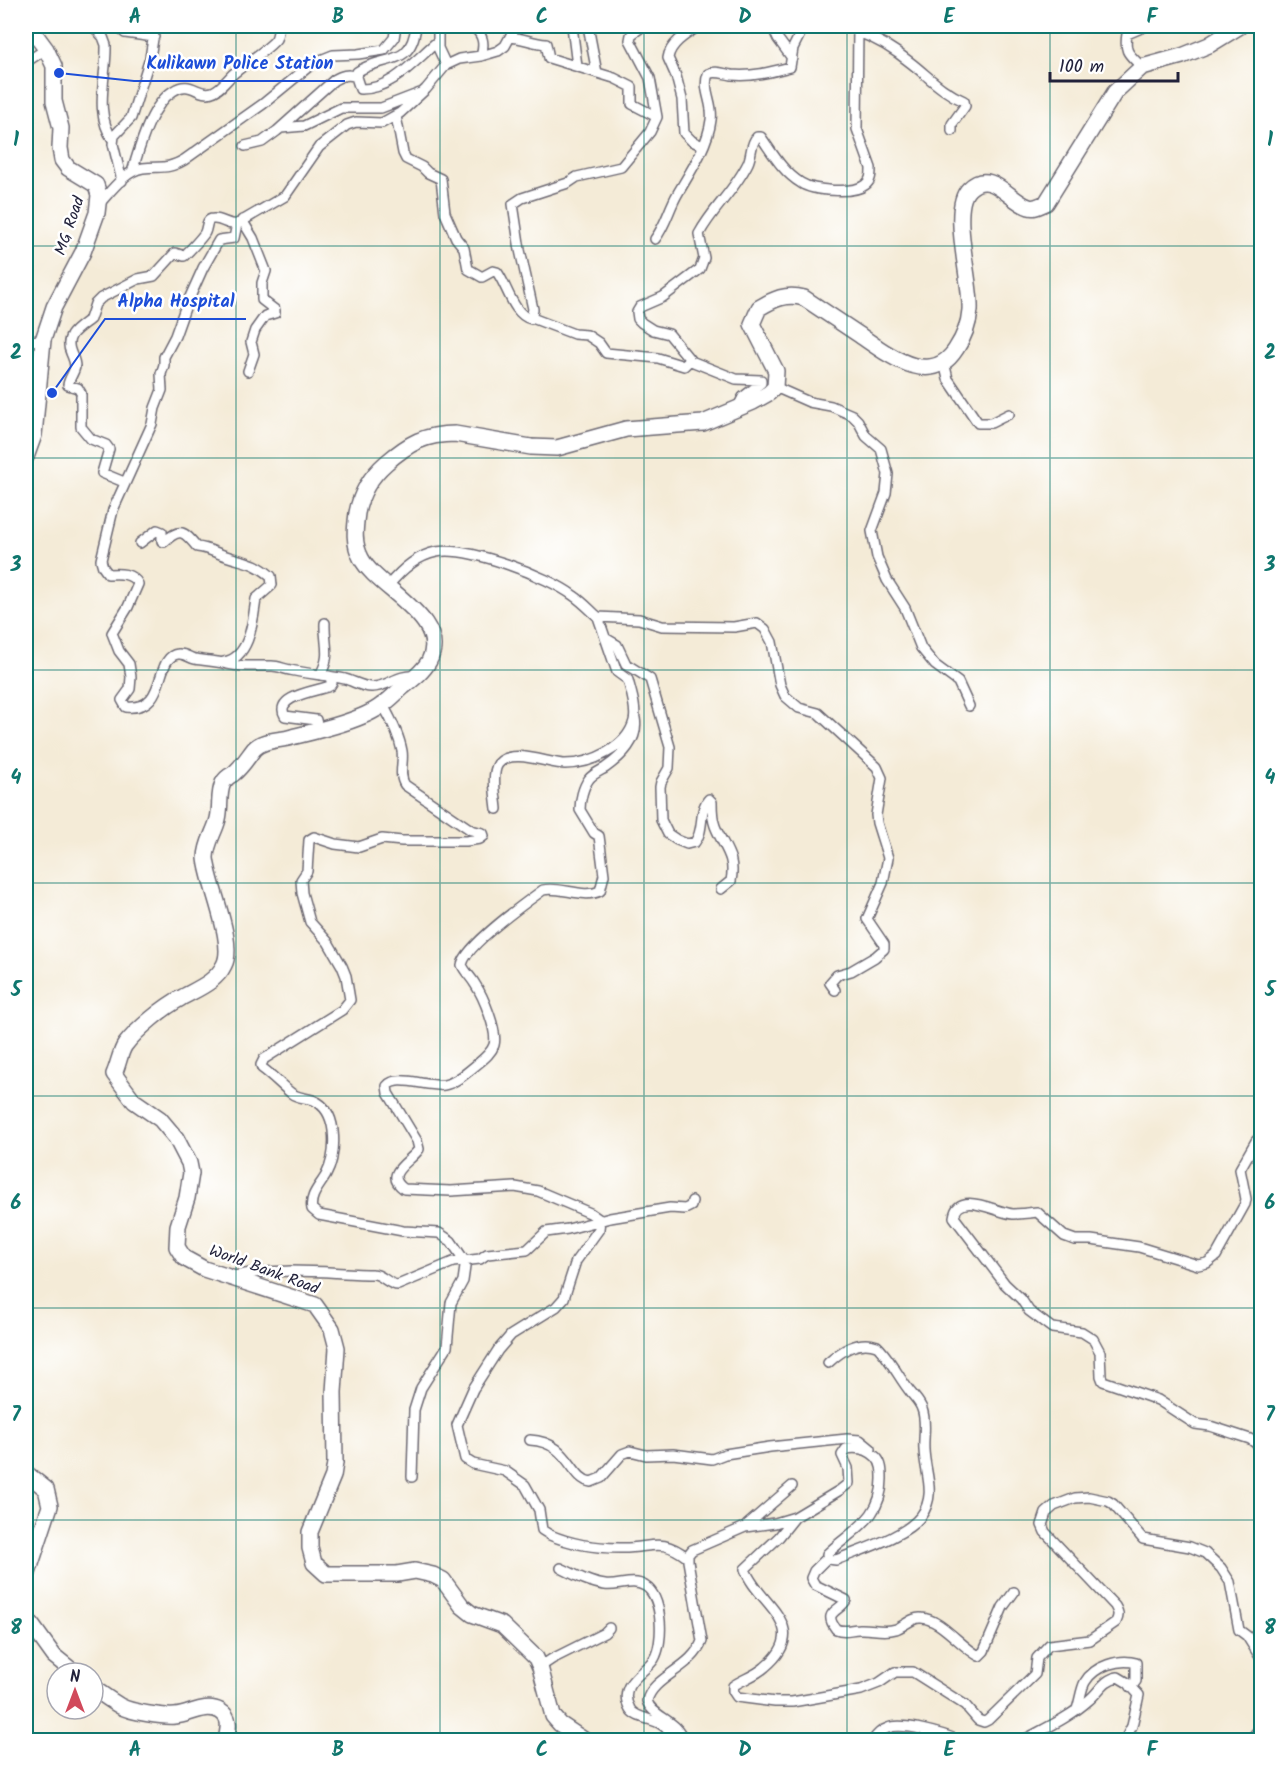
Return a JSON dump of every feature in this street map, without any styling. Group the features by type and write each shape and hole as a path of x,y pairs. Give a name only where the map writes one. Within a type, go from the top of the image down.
{"main road":[{"name":"MG Road","path":"26,457 34,435 33,366 54,307 83,252 99,195 96,185 68,168 62,160 61,128 54,101 54,66 46,49 29,26"},
{"path":"775,387 777,371 752,324 759,308 783,296 804,298 885,354 906,365 929,367 944,362 955,351 964,334 970,309 961,211 964,195 975,184 992,184 1002,188 1029,207 1038,207 1046,203 1115,92 1142,67 1182,56 1209,45 1240,26"},
{"name":"World Bank Road","path":"584,1740 560,1724 553,1716 536,1658 502,1624 472,1614 462,1606 443,1580 415,1571 397,1574 326,1574 314,1563 310,1548 310,1532 333,1476 335,1463 334,1392 338,1348 332,1329 315,1305 204,1269 184,1258 177,1247 178,1226 187,1198 191,1173 189,1163 176,1138 160,1119 134,1101 114,1074 124,1046 130,1040 179,999 212,981 225,964 227,947 206,859 210,837 219,818 219,797 224,781 237,770 255,747 269,741 290,738 362,716 383,705 417,676 432,654 431,636 408,602 367,567 357,549 354,536 361,498 366,484 376,472 396,455 426,436 455,434 531,447 557,448 626,429 703,423 769,393 775,387"},
{"path":"26,1473 46,1489 50,1506 26,1579"},
{"path":"26,1617 54,1656 60,1661"},
{"path":"105,1696 123,1708 148,1713 174,1716 205,1708 220,1711 228,1719 226,1740"}],"street":[{"path":"93,26 103,37 106,45 103,112 107,129 113,140 122,181"},
{"path":"117,26 125,33 154,38"},
{"path":"113,140 115,134 131,118 150,58 155,26"},
{"path":"132,172 146,129 165,98 172,91 185,86 205,93 214,92 238,69 275,40 279,26"},
{"path":"98,204 132,172 143,168 172,167 263,104 313,63 333,56 384,50 394,38 396,26"},
{"path":"416,26 413,43 400,56 392,61 357,72 356,77 360,89 382,85 416,62 438,41"},
{"path":"438,26 440,53 446,65"},
{"path":"473,26 483,40 481,56"},
{"path":"124,483 102,473 109,449 106,445 91,439 81,427 82,394 78,388 68,385 75,366 74,358 69,350 70,335 90,319 95,304 108,293 138,279 155,275 175,253 184,256 204,233 207,222 211,219 231,225 285,196 319,147 347,125 356,122 382,123 396,116 422,93 446,65 459,59 498,51 505,46 516,26"},
{"path":"572,26 577,66"},
{"path":"588,26 597,73"},
{"path":"532,318 531,298 513,204 522,198 568,183 577,177 624,165 650,132 657,117 650,78 630,40 633,32 643,26"},
{"path":"699,26 684,35 671,49 668,58 682,99 684,133 692,141 702,146"},
{"path":"772,26 778,39 792,58"},
{"path":"655,239 709,132 712,114 705,88 708,74 713,72 761,75 790,67 794,48 804,26"},
{"path":"1142,67 1126,52 1125,46 1127,34 1146,26"},
{"path":"737,409 743,398 761,383 761,380 736,379 690,360 669,334 653,330 640,321 637,312 642,305 663,297 702,267 704,258 699,234 717,206 739,181 750,160 754,139 761,137 780,165 806,186 828,190 854,190 869,182 872,176 871,168 856,124 858,29 896,51 941,90 964,101 965,106 952,124 952,131"},
{"path":"510,37 546,44 548,58 577,66 632,87 632,104 657,117"},
{"path":"26,62 46,49"},
{"path":"277,131 334,80 346,75 356,77"},
{"path":"245,146 262,142 280,128 304,126 341,108 381,108 422,93"},
{"path":"396,116 406,159 422,166 428,173 441,179 445,213 456,238 464,248 468,269 482,277 493,271 497,272 505,282 506,291 527,319 532,318 574,334 587,335 599,343 606,353 658,358 684,366 690,360"},
{"path":"240,222 253,238 266,271 263,279 262,300 275,310 275,313 264,317 255,330 251,342 254,354 249,371"},
{"path":"240,222 234,237 219,240 189,298 175,336 164,357 161,374 162,390 154,408 149,430 113,510 101,560 103,567 108,574 122,573 133,578 138,584 131,602 112,633 119,651 129,664 131,685 123,696 123,705 132,708 151,699 167,662 173,655 183,654 193,659 233,665 253,664 265,668 273,666 374,687 403,676 417,676"},
{"path":"26,341 43,340"},
{"path":"944,362 948,379 978,423 991,423 1009,414"},
{"path":"775,387 809,402 842,409 858,421 866,436 881,449 888,474 886,493 872,531 877,557 887,580 905,608 921,648 935,665 958,682 969,706"},
{"path":"140,543 157,530 162,532 164,542 176,532 183,532 197,547 209,548 226,556 251,562 271,576 272,585 256,599 254,620 241,654 232,660 222,662"},
{"path":"388,586 400,573 424,556 448,551 466,553 521,568 573,595 598,617 617,672 628,680 636,730 631,743 618,758 590,778 585,785 579,806 594,833 599,836 604,875 600,891 590,894 543,890 508,916 465,955 462,965 476,985 485,1004 495,1038 492,1049 486,1057 454,1082 433,1085 396,1080 390,1081 387,1086 388,1093 417,1141 419,1149 397,1171 395,1177 398,1185 404,1189 451,1191 515,1187 538,1191 590,1213 600,1220"},
{"path":"598,617 639,619 662,626 734,627 757,623 765,629 772,642 780,685 785,696 799,708 818,713 880,772 882,783 876,815 888,858 883,883 867,919 884,944 884,949 851,971 837,975 830,983 835,990"},
{"path":"325,623 328,656 325,676"},
{"path":"605,638 616,645 626,664 650,680 666,727 670,762 660,787 661,820 668,834 687,844 695,842 706,803 709,800 712,802 715,825 728,849 732,866 731,881 721,889"},
{"path":"318,729 316,720 285,716 283,708 284,703 290,698 330,686 332,683 325,676"},
{"path":"383,705 399,739 403,758 401,776 405,785 471,830 483,833 484,836 480,839 466,841 382,839 359,847 335,844 314,837 309,840 307,872 301,880 302,893 310,922 328,942 342,966 350,1000 342,1010 264,1059 261,1065 291,1093 322,1105 331,1121 333,1162 313,1197 312,1209 319,1215 403,1231 439,1233 452,1240 464,1260 463,1281 451,1303 447,1347 421,1388 414,1410 412,1477"},
{"path":"497,809 495,775 497,766 503,759 537,758 563,764 582,762 610,751 630,730 635,718"},
{"path":"1262,1135 1240,1169 1246,1199 1243,1210 1216,1256 1207,1263 1190,1263 1138,1247 1075,1240 1064,1236 1037,1212 1013,1214 977,1204 963,1204 957,1209 954,1217 1005,1284 1021,1299 1029,1311 1052,1328 1082,1332 1093,1339 1100,1352 1103,1381 1158,1400 1195,1424 1210,1426 1250,1439 1262,1448"},
{"path":"228,1277 281,1272 374,1274 392,1285 398,1285 440,1266 480,1259 487,1254 527,1250 546,1232 670,1208 688,1208 692,1206 692,1201"},
{"path":"600,1220 598,1228 572,1271 564,1298 556,1307 518,1329 505,1341 473,1389 457,1425 460,1444 468,1462 505,1471 525,1485 539,1510 542,1530 550,1535 608,1548 634,1548 654,1544 671,1546 688,1558"},
{"path":"827,1558 836,1560 903,1530 920,1517 927,1507 930,1493 924,1451 925,1423 922,1408 880,1349 873,1344 856,1345 844,1350 828,1363"},
{"path":"530,1440 541,1441 556,1448 582,1479 591,1482 601,1478 622,1454 630,1451 645,1455 672,1454 711,1459 725,1454 760,1448 847,1438 860,1440 871,1448 879,1461 882,1473 880,1500 857,1530 827,1554 827,1558 814,1571 811,1578 815,1585 846,1600 843,1606 831,1614 831,1620 836,1629 877,1632 923,1617 979,1656 984,1651 1003,1607 1014,1592"},
{"path":"681,1740 676,1728 650,1708 647,1701 650,1693 658,1685 692,1659 702,1641 692,1589 689,1553 695,1548 745,1527 775,1523 795,1517 840,1490 849,1483 848,1468 842,1455 846,1449 858,1448 876,1456"},
{"path":"745,1527 792,1486"},
{"path":"795,1517 779,1537 745,1569 780,1618 784,1635 780,1649 766,1667 733,1686 733,1691 737,1696 775,1702 792,1702 861,1690 879,1683 895,1672 913,1672 965,1705 978,1720 984,1722 988,1720 1035,1674 1037,1658 1049,1645 1094,1638 1118,1618 1119,1612 1115,1606 1045,1532 1042,1525 1042,1519 1046,1513 1062,1502 1089,1497 1108,1501 1143,1539 1190,1547 1213,1559 1230,1582 1239,1630 1247,1636 1262,1660"},
{"path":"561,1568 603,1585 638,1582 651,1590 660,1611 660,1629 655,1656 631,1683 627,1697 628,1704 634,1713 662,1724 681,1740"},
{"path":"540,1668 552,1659 604,1633 609,1628"},
{"path":"1077,1709 1085,1682 1093,1673 1113,1663 1128,1660 1136,1663 1136,1681 1131,1687"},
{"path":"1024,1740 1077,1709 1090,1700 1110,1679 1118,1677 1139,1697 1132,1726 1125,1740"},
{"path":"873,1740 884,1729 899,1726 958,1740"},
{"path":"1250,1740 1262,1726"}],"place":[{"name":"Kulikawn Police Station","path":"59,73"},
{"name":"Alpha Hospital","path":"52,393"}]}
